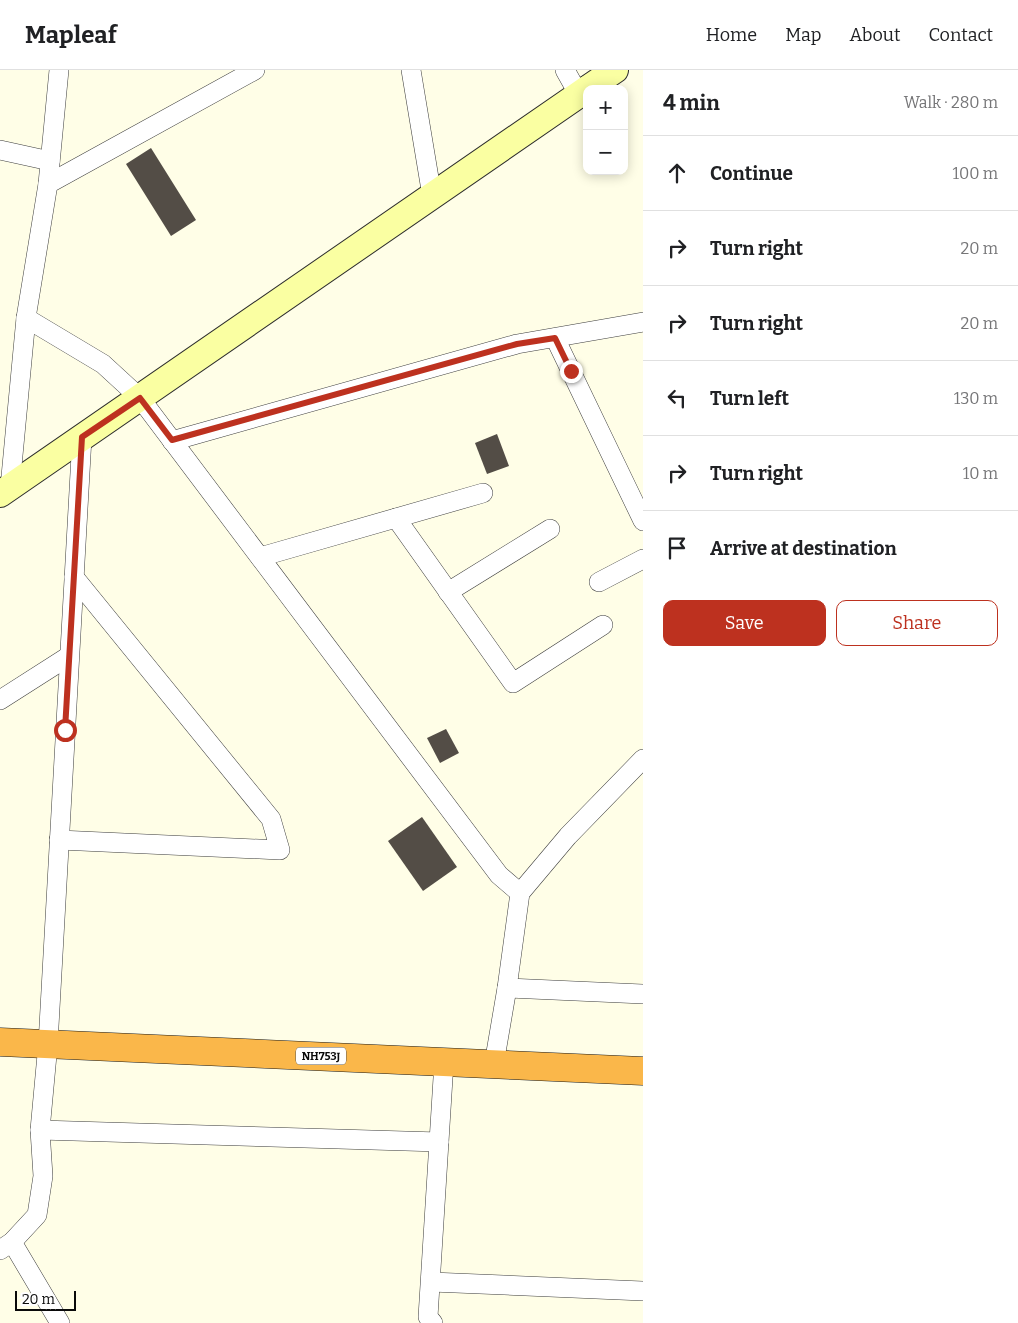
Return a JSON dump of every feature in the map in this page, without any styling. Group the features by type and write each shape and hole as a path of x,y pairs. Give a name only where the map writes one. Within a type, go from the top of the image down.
{"highway":[{"name":"NH753J","path":"0,1042 643,1071"}],"main road":[{"path":"593,85 615,70"},
{"path":"5,490 583,92"}],"street":[{"path":"5,490 26,318 48,184 59,70"},
{"path":"48,184 255,70"},
{"path":"411,70 432,196"},
{"path":"564,70 583,90"},
{"path":"0,150 50,161"},
{"path":"26,318 104,364 140,398 499,875 520,893"},
{"path":"172,440 517,344 643,322"},
{"path":"555,338 643,521"},
{"path":"60,1323 6,1246 37,1215 43,1176 40,1130 48,1044 82,437"},
{"path":"260,557 483,492"},
{"path":"396,518 512,683 603,625"},
{"path":"448,592 550,529"},
{"path":"599,582 643,559"},
{"path":"59,840 280,850 271,819 74,577"},
{"path":"0,700 70,656"},
{"path":"494,1064 520,893 568,836 643,759"},
{"path":"507,988 643,994"},
{"path":"433,1323 428,1317 444,1062"},
{"path":"40,1130 439,1142"},
{"path":"431,1282 643,1291"}],"building":[{"path":"151,148 196,220 171,236 126,164"},
{"path":"497,434 509,466 487,474 475,443"},
{"path":"446,729 459,753 440,763 427,738"},
{"path":"422,817 457,867 423,891 388,841"}],"route":[{"path":"65,730 82,437 140,398 172,440 517,344 555,338 571,371"}]}
